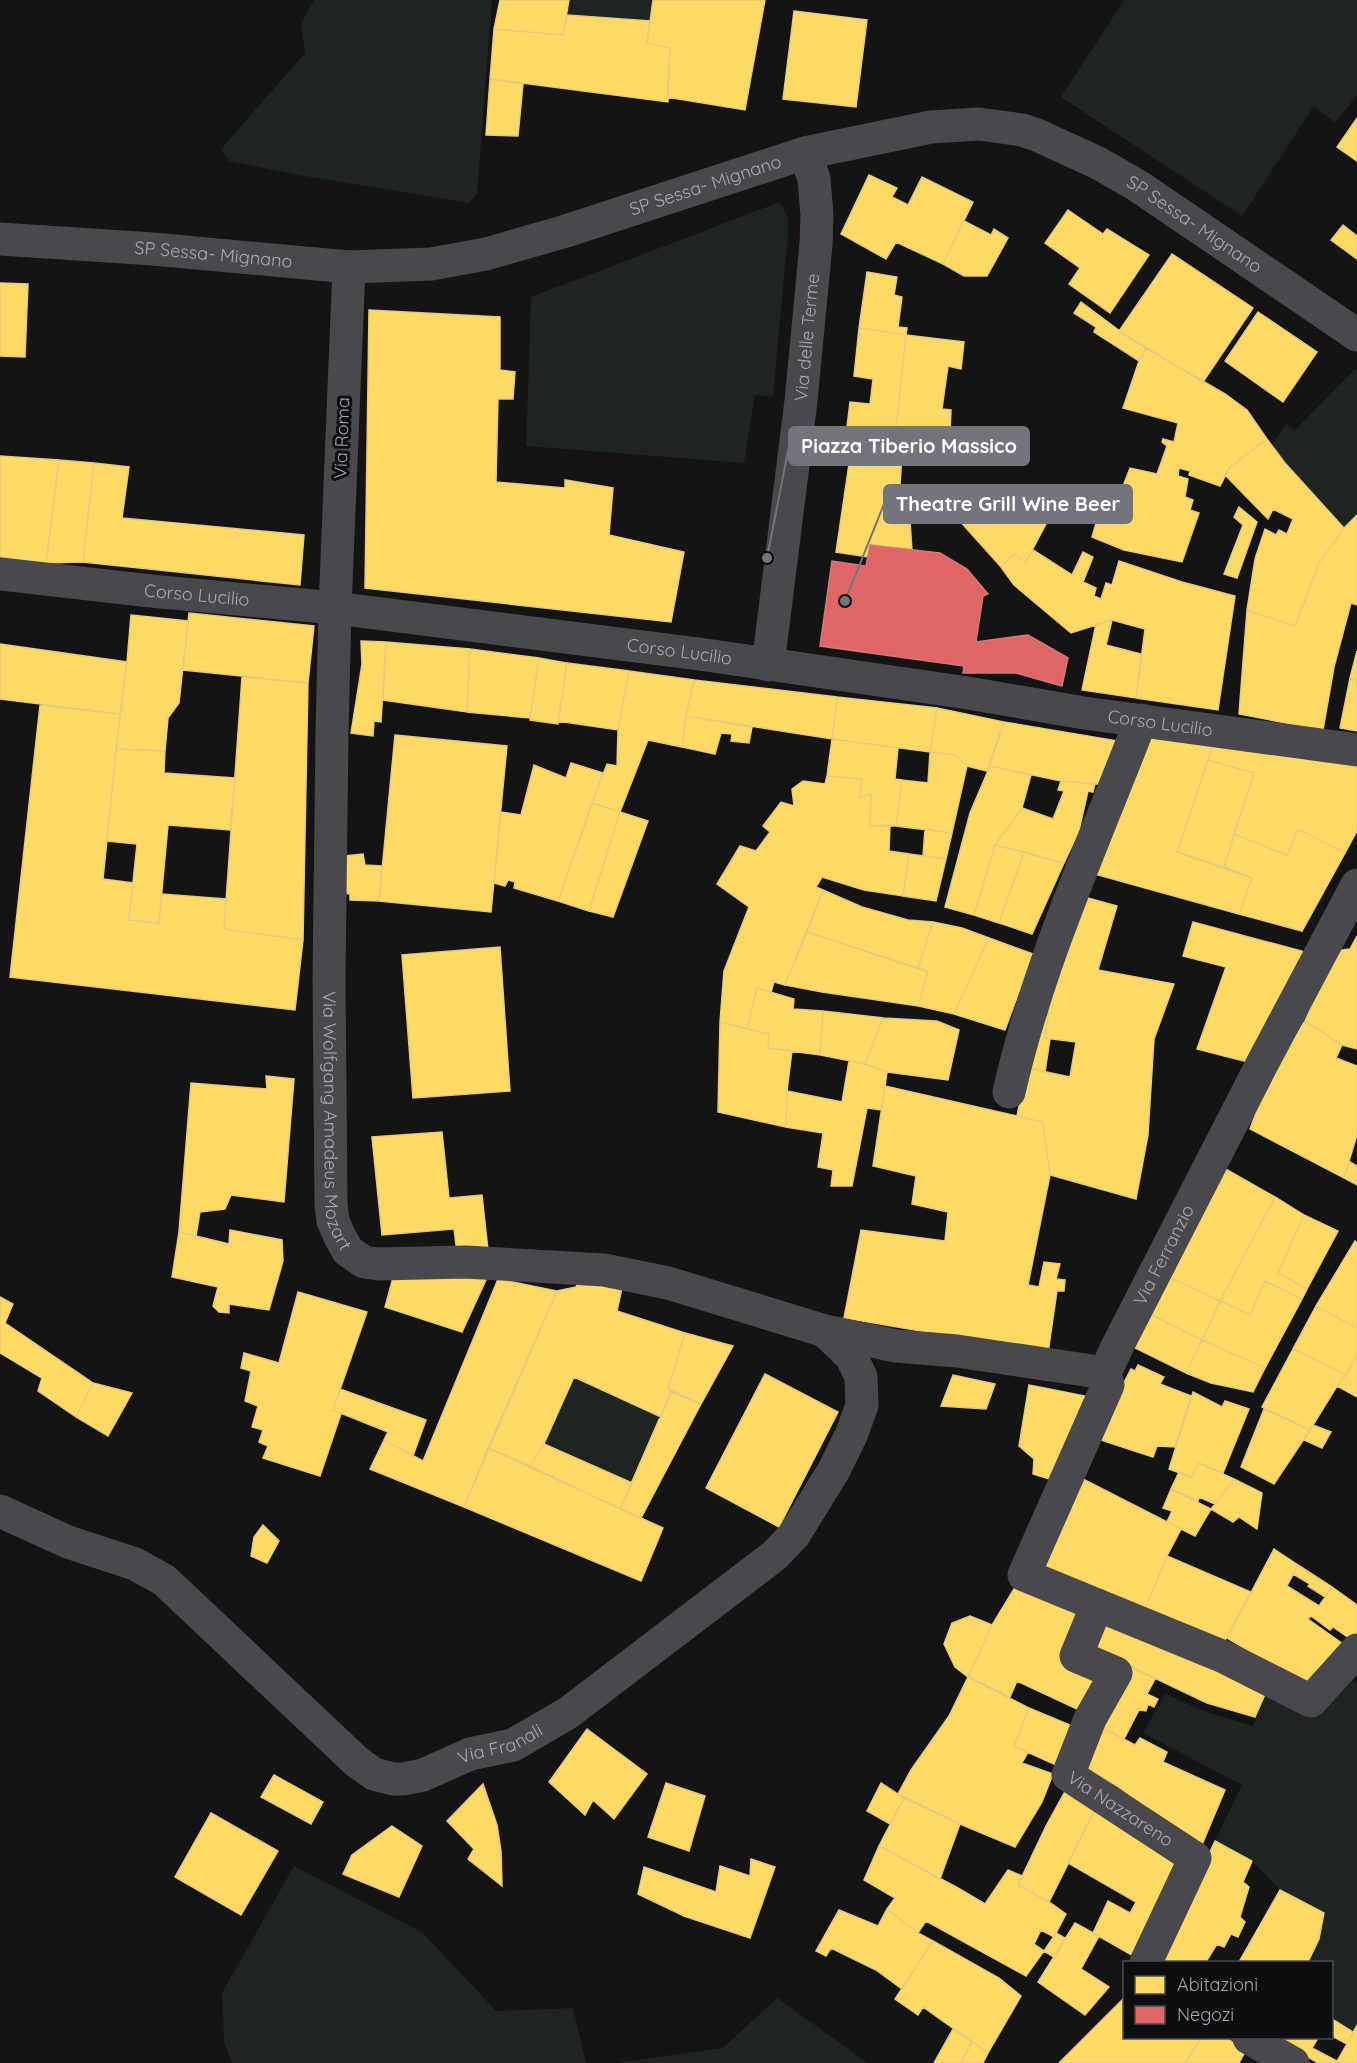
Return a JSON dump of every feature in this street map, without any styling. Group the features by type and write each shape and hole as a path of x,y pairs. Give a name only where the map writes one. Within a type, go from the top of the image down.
{"street":[{"name":"SP Sessa- Mignano","path":"0,238 349,267 431,264 486,254 566,231 805,153 881,136 953,125 994,126 1037,135 1082,154 1138,186 1357,335"},
{"name":"Via delle Terme","path":"768,665 801,401 816,244 817,215 814,179 805,153"},
{"name":"Via Roma","path":"335,608 349,267"},
{"name":"Corso Lucilio","path":"0,574 335,608 699,654 968,693 1084,713 1357,750"},
{"name":"Via Wolfgang Amadeus Mozart","path":"335,608 330,934 331,1204 333,1221 348,1251 364,1262 380,1264 466,1262 571,1267 620,1273 668,1283 825,1331"},
{"path":"1009,1092 1021,1040 1063,919 1141,720"},
{"name":"Via Ferranzio","path":"1097,1605 1024,1575 1108,1384 1105,1373 1117,1347 1357,885"},
{"path":"825,1331 896,1346 957,1351 1105,1373"},
{"name":"Via Franali","path":"0,1511 68,1542 135,1564 158,1577 175,1589 357,1762 374,1774 393,1779 423,1775 470,1754 513,1745 536,1734 568,1713 775,1555 794,1535 834,1470 852,1434 862,1405 861,1377 851,1356 825,1331"},
{"path":"1097,1605 1224,1657 1311,1701 1357,1650"},
{"name":"Via Nazzareno","path":"1097,1605 1076,1656 1116,1673 1090,1719 1068,1775 1195,1858 1146,1961"},
{"path":"1252,2039 1293,2063"}],"shaded area":[{"path":"314,0 492,0 477,193 469,203 229,161 221,149 305,53 301,23"},
{"path":"569,0 653,0 650,21 567,15"},
{"path":"1124,0 1357,0 1357,95 1335,123 1314,106 1242,216 1061,97"},
{"path":"780,202 788,217 788,235 773,397 755,395 744,463 526,446 531,297"},
{"path":"1355,369 1357,370 1357,515 1344,527 1285,463 1272,445 1286,424 1295,430"},
{"path":"574,1377 661,1417 632,1483 544,1444"},
{"path":"1345,1674 1357,1683 1357,2025 1353,2032 1333,2020 1333,1961 1308,1961 1319,1939 1323,1913 1280,1890 1252,1861 1215,1841 1242,1785 1143,1733 1165,1694 1209,1713 1253,1726 1267,1690"},
{"path":"294,1866 423,1933 496,2011 573,2008 586,2063 232,2063 224,2042 222,1993"},
{"path":"777,1998 868,2063 614,2063 723,2048"}],"building: Abitazioni":[{"path":"500,0 569,0 563,35 494,29"},
{"path":"653,0 765,0 745,110 667,97 670,48 647,43"},
{"path":"794,11 867,20 856,107 783,99"},
{"path":"567,15 650,21 647,43 670,48 668,102 490,79 494,29 563,35"},
{"path":"490,79 523,84 518,136 486,135"},
{"path":"1357,118 1357,161 1337,147"},
{"path":"869,175 897,188 892,197 908,205 922,177 973,202 943,264 896,242 886,259 841,234"},
{"path":"1068,210 1103,234 1107,229 1149,255 1110,313 1069,284 1080,268 1045,243"},
{"path":"964,221 991,235 994,229 1008,238 987,276 964,276 943,264"},
{"path":"1343,225 1357,236 1357,259 1331,240"},
{"path":"1172,254 1253,308 1203,382 1119,331"},
{"path":"867,272 897,277 894,295 902,297 898,327 907,328 906,335 859,328"},
{"path":"0,283 28,284 25,357 0,356"},
{"path":"1081,302 1146,348 1139,361 1094,332 1096,327 1074,313"},
{"path":"369,310 500,317 500,370 515,372 513,399 498,399 496,482 565,488 565,480 613,488 609,535 684,552 671,622 365,588"},
{"path":"1258,312 1317,352 1283,402 1225,361"},
{"path":"859,328 906,335 894,448 902,454 898,517 910,520 912,551 870,545 868,557 836,552 853,437 846,435 850,402 870,404 873,379 854,376"},
{"path":"906,335 964,342 961,369 948,366 942,409 951,410 950,434 941,434 930,457 902,454 894,448"},
{"path":"1146,348 1225,394 1247,410 1267,439 1230,467 1220,486 1189,475 1190,471 1179,468 1178,476 1188,479 1185,497 1193,500 1190,510 1199,513 1182,562 1124,550 1092,537 1103,499 1110,499 1115,485 1123,486 1130,468 1157,474 1167,446 1162,442 1163,439 1174,442 1178,423 1123,408 1139,361"},
{"path":"1267,439 1285,463 1344,528 1319,563 1295,626 1247,610 1255,559 1265,529 1276,535 1279,530 1287,534 1293,519 1273,509 1268,519 1225,475 1230,467"},
{"path":"0,456 59,460 46,563 0,557"},
{"path":"59,460 94,463 83,562 46,563"},
{"path":"94,463 129,467 122,518 304,535 300,585 83,562"},
{"path":"979,494 1008,515 1021,502 1046,524 1026,562 1014,554 1001,567 958,519"},
{"path":"1239,507 1257,522 1237,578 1224,574 1243,525 1234,517"},
{"path":"1357,515 1357,605 1351,603 1334,667 1323,730 1239,714 1247,610 1295,626 1319,563 1344,528"},
{"path":"1033,550 1072,575 1083,552 1093,557 1083,582 1096,588 1094,596 1101,599 1106,583 1112,585 1119,561 1182,582 1235,596 1218,710 1136,698 1145,629 1112,620 1071,633 1014,585 1001,567 1014,554 1026,562"},
{"path":"189,613 314,626 308,683 183,670"},
{"path":"131,615 188,621 179,703 168,718 165,751 116,749"},
{"path":"1112,620 1106,645 1141,654 1136,698 1082,690 1096,624"},
{"path":"361,641 386,642 381,722 374,721 373,736 351,733 362,664"},
{"path":"386,642 470,649 467,712 383,700"},
{"path":"0,644 127,662 120,714 0,699"},
{"path":"470,649 539,658 530,718 467,712"},
{"path":"1357,651 1357,681 1350,678"},
{"path":"539,658 567,663 558,724 530,720"},
{"path":"567,663 629,671 618,730 558,721"},
{"path":"629,671 694,680 682,747 648,740 620,812 592,803 607,764 617,766 618,730"},
{"path":"242,677 308,683 303,940 224,929"},
{"path":"1350,678 1357,681 1357,731 1340,728"},
{"path":"694,680 837,697 832,739 686,716"},
{"path":"837,697 937,708 930,752 832,739"},
{"path":"40,705 120,714 103,879 133,883 129,920 159,923 162,894 226,899 224,929 303,940 295,1010 10,977"},
{"path":"937,708 1004,722 987,771 967,766 955,755 930,752"},
{"path":"686,716 752,727 749,743 731,741 732,734 721,733 715,754 682,747"},
{"path":"1004,722 1118,741 1100,784 1061,781 990,766"},
{"path":"395,735 507,746 491,912 379,901"},
{"path":"1145,736 1213,744 1177,852 1252,878 1239,914 1091,873"},
{"path":"832,739 898,748 895,779 902,780 896,826 870,826 871,794 860,798 862,779 827,776"},
{"path":"1213,744 1357,762 1357,831 1345,853 1298,829 1287,855 1234,834 1254,773 1208,760"},
{"path":"116,749 165,751 164,773 235,778 230,830 168,825 159,923 129,920 137,844 107,841"},
{"path":"930,752 955,755 967,766 952,833 896,826 902,780 928,783"},
{"path":"1208,760 1254,773 1224,867 1177,852"},
{"path":"571,763 603,773 558,901 514,888 515,882 508,880 505,886 494,883 501,812 521,815 534,765 566,778"},
{"path":"990,766 1031,775 1022,808 995,845 974,915 945,907 970,813"},
{"path":"827,776 862,779 860,798 871,794 870,826 890,825 889,851 909,854 903,896 864,890 822,877 816,887 823,890 785,985 774,982 771,992 757,988 747,1029 720,1022 724,971 749,907 717,884 740,846 756,851 770,832 763,826 781,802 794,806 792,789 803,781 825,784"},
{"path":"1061,781 1095,784 1093,792 1088,791 1079,831 1064,863 995,845 1022,808 1053,819 1064,791 1058,790"},
{"path":"592,803 620,812 589,911 558,901"},
{"path":"620,812 648,821 613,917 589,911"},
{"path":"925,829 952,833 946,859 923,856"},
{"path":"1298,829 1345,853 1302,931 1239,914 1252,878 1224,867 1234,834 1287,855"},
{"path":"995,845 1024,852 999,923 974,915"},
{"path":"1024,852 1064,863 1032,934 999,923"},
{"path":"363,854 365,865 382,866 379,901 350,900 350,894 343,893 344,856"},
{"path":"909,854 946,859 936,901 903,896"},
{"path":"823,890 862,907 908,920 933,922 918,968 807,932"},
{"path":"1088,898 1117,906 1098,970 1174,984 1154,1039 1148,1135 1136,1199 1050,1175 1043,1122 1017,1116 1027,1068 1070,1077 1076,1042 1045,1038 1050,997"},
{"path":"933,922 962,928 989,938 954,1014 918,1006 928,972 918,968"},
{"path":"1193,922 1305,952 1252,1063 1197,1049 1226,967 1183,956"},
{"path":"807,932 928,972 918,1006 785,985"},
{"path":"1357,936 1357,1049 1342,1045 1305,1021 1335,951 1350,949"},
{"path":"989,938 1033,954 1005,1030 954,1014"},
{"path":"500,947 510,1091 413,1098 402,955"},
{"path":"757,988 794,999 793,1009 823,1011 820,1055 768,1048 769,1034 747,1029"},
{"path":"823,1011 883,1018 865,1064 820,1055"},
{"path":"1038,1015 1048,1017 1045,1038 1050,1039 1045,1072 1027,1068"},
{"path":"883,1018 937,1021 959,1030 948,1080 887,1072 865,1064"},
{"path":"1305,1021 1342,1045 1336,1058 1357,1066 1357,1135 1344,1178 1250,1129 1274,1064"},
{"path":"720,1022 769,1034 768,1048 792,1051 787,1091 786,1127 718,1112"},
{"path":"849,1061 887,1072 885,1086 881,1110 867,1108 852,1186 831,1186 833,1170 818,1167 823,1133 786,1127 787,1091 842,1102"},
{"path":"266,1076 294,1079 284,1202 231,1195 225,1209 200,1212 196,1236 179,1232 191,1083 267,1089"},
{"path":"885,1086 1043,1122 1050,1175 1028,1285 1039,1287 1044,1262 1060,1264 1056,1279 1065,1280 1064,1291 1057,1291 1048,1353 844,1318 861,1230 945,1241 948,1212 912,1204 916,1176 873,1166"},
{"path":"442,1132 449,1198 482,1195 488,1250 457,1253 454,1229 382,1235 372,1137"},
{"path":"1350,1162 1357,1166 1357,1185 1344,1178"},
{"path":"1222,1167 1275,1197 1220,1301 1167,1276"},
{"path":"1275,1197 1304,1215 1278,1273 1307,1289 1302,1299 1265,1281 1250,1315 1220,1301"},
{"path":"1304,1215 1338,1231 1307,1289 1278,1273"},
{"path":"230,1230 282,1240 283,1261 269,1310 229,1304 229,1313 219,1312 213,1306 218,1287 172,1277 179,1232 229,1244"},
{"path":"1355,1241 1357,1243 1357,1328 1316,1306"},
{"path":"394,1274 486,1280 462,1332 385,1307"},
{"path":"1167,1276 1220,1301 1202,1340 1148,1313"},
{"path":"498,1279 557,1291 464,1507 370,1469 384,1440 423,1461"},
{"path":"579,1280 622,1288 617,1311 685,1333 668,1389 671,1392 661,1417 574,1377 544,1444 530,1466 488,1448 557,1291 576,1287"},
{"path":"1265,1281 1302,1299 1265,1368 1202,1340 1220,1301 1250,1315"},
{"path":"298,1292 367,1312 333,1410 341,1414 320,1476 263,1458 268,1446 259,1442 263,1430 252,1427 258,1406 245,1401 251,1371 241,1368 244,1353 279,1363"},
{"path":"0,1297 13,1304 5,1323 93,1383 76,1417 38,1391 42,1378 0,1353"},
{"path":"1316,1306 1357,1328 1357,1355 1346,1375 1293,1349"},
{"path":"1148,1313 1202,1340 1186,1373 1131,1346"},
{"path":"685,1333 733,1346 701,1404 668,1389"},
{"path":"1202,1340 1265,1368 1253,1392 1211,1383 1186,1373"},
{"path":"1293,1349 1346,1375 1310,1430 1262,1407"},
{"path":"1357,1355 1357,1397 1337,1386"},
{"path":"1138,1365 1164,1377 1160,1384 1191,1396 1175,1447 1157,1446 1153,1457 1095,1438 1131,1369 1135,1371"},
{"path":"765,1374 838,1412 779,1527 706,1488"},
{"path":"953,1375 995,1384 986,1409 941,1406"},
{"path":"93,1383 132,1393 108,1436 76,1417"},
{"path":"1029,1385 1090,1397 1056,1481 1033,1474 1034,1459 1019,1446"},
{"path":"340,1389 426,1420 413,1456 384,1440 388,1432 333,1410"},
{"path":"671,1392 701,1404 641,1518 620,1509"},
{"path":"1193,1392 1222,1407 1225,1401 1249,1409 1223,1473 1199,1463 1191,1477 1169,1469"},
{"path":"1264,1409 1310,1430 1274,1484 1241,1467"},
{"path":"1313,1425 1331,1432 1322,1448 1304,1440"},
{"path":"544,1444 632,1483 620,1509 530,1466"},
{"path":"488,1448 663,1528 641,1581 464,1507"},
{"path":"1199,1463 1234,1479 1215,1504 1199,1497 1198,1501 1171,1489 1179,1472 1191,1477"},
{"path":"1079,1477 1181,1529 1144,1611 1039,1571"},
{"path":"1234,1479 1262,1493 1257,1529 1239,1517 1233,1522 1211,1509"},
{"path":"1171,1489 1211,1509 1195,1536 1167,1522 1172,1511 1163,1508"},
{"path":"263,1525 279,1541 267,1563 251,1556 254,1537"},
{"path":"1274,1549 1298,1565 1287,1586 1319,1606 1332,1587 1357,1605 1357,1635 1352,1640 1333,1627 1330,1630 1311,1616 1308,1619 1347,1647 1312,1689 1227,1638"},
{"path":"1167,1556 1251,1592 1224,1642 1144,1611"},
{"path":"1298,1565 1332,1587 1325,1597 1308,1586 1310,1584 1293,1574"},
{"path":"1017,1584 1084,1611 1097,1677 1079,1710 1017,1681 1010,1697 968,1677 992,1625"},
{"path":"970,1616 992,1625 968,1677 955,1667 944,1644 952,1623"},
{"path":"1103,1622 1267,1690 1255,1717 1207,1703 1119,1661 1096,1653"},
{"path":"1131,1667 1155,1679 1147,1694 1158,1699 1154,1707 1148,1704 1146,1711 1139,1710 1124,1739 1101,1727"},
{"path":"968,1677 1029,1708 1014,1746 1028,1752 1022,1763 1053,1774 1042,1802 1015,1847 898,1794 911,1770 949,1716"},
{"path":"1029,1708 1072,1726 1056,1765 1014,1746"},
{"path":"1101,1727 1135,1745 1140,1738 1167,1752 1163,1762 1225,1790 1201,1847 1117,1786 1082,1766"},
{"path":"587,1729 647,1774 614,1819 593,1800 585,1815 549,1782"},
{"path":"274,1775 323,1802 311,1824 261,1797"},
{"path":"666,1783 705,1796 689,1851 648,1837"},
{"path":"881,1783 904,1798 890,1824 867,1811"},
{"path":"483,1784 497,1825 501,1851 502,1886 468,1859 474,1849 447,1821"},
{"path":"1068,1786 1098,1804 1049,1902 1018,1885"},
{"path":"904,1798 960,1824 940,1879 879,1846"},
{"path":"1095,1809 1175,1864 1135,1957 1093,1933 1108,1901 1130,1913 1136,1902 1068,1863"},
{"path":"211,1813 278,1851 241,1915 175,1877"},
{"path":"392,1826 422,1846 399,1897 343,1874 352,1855"},
{"path":"1215,1841 1252,1861 1243,1882 1249,1887 1240,1917 1245,1922 1238,1937 1231,1934 1224,1947 1217,1944 1207,1961 1159,1961"},
{"path":"879,1846 985,1904 1008,1870 1022,1876 1018,1885 1066,1914 1054,1937 1041,1930 1034,1944 1044,1951 1026,1976 926,1921 918,1933 887,1909 895,1898 864,1880"},
{"path":"751,1859 775,1867 750,1938 684,1916 638,1894 644,1867 716,1892 720,1866 750,1876"},
{"path":"1280,1890 1324,1913 1319,1939 1308,1961 1240,1961"},
{"path":"887,1909 918,1933 933,1941 902,1989 876,1970 831,1948 826,1956 816,1951 839,1910 878,1926"},
{"path":"1075,1923 1099,1936 1081,1969 1109,1987 1085,2015 1038,1982"},
{"path":"1056,1933 1065,1938 1055,1958 1044,1951"},
{"path":"933,1941 999,1978 1021,1996 988,2053 923,2007 918,2015 895,1999"},
{"path":"1123,1999 1123,2039 1200,2039 1185,2063 1059,2063"},
{"path":"1333,2020 1353,2032 1347,2044 1333,2037"},
{"path":"1357,2025 1357,2063 1336,2063 1347,2044"},
{"path":"953,2029 972,2042 961,2063 934,2063"},
{"path":"1200,2039 1228,2039 1245,2052 1239,2063 1185,2063"},
{"path":"1277,2039 1317,2039 1312,2048 1337,2061 1336,2063 1318,2063"},
{"path":"972,2042 988,2053 983,2063 961,2063"}],"building: Negozi":[{"path":"870,545 940,553 967,569 988,594 983,596 976,642 1028,635 1068,658 1062,686 1016,673 963,673 964,666 820,646 832,561 866,566"}],"place":[{"name":"Piazza Tiberio Massico","path":"767,558"},
{"name":"Theatre Grill Wine Beer","path":"845,601"}]}
